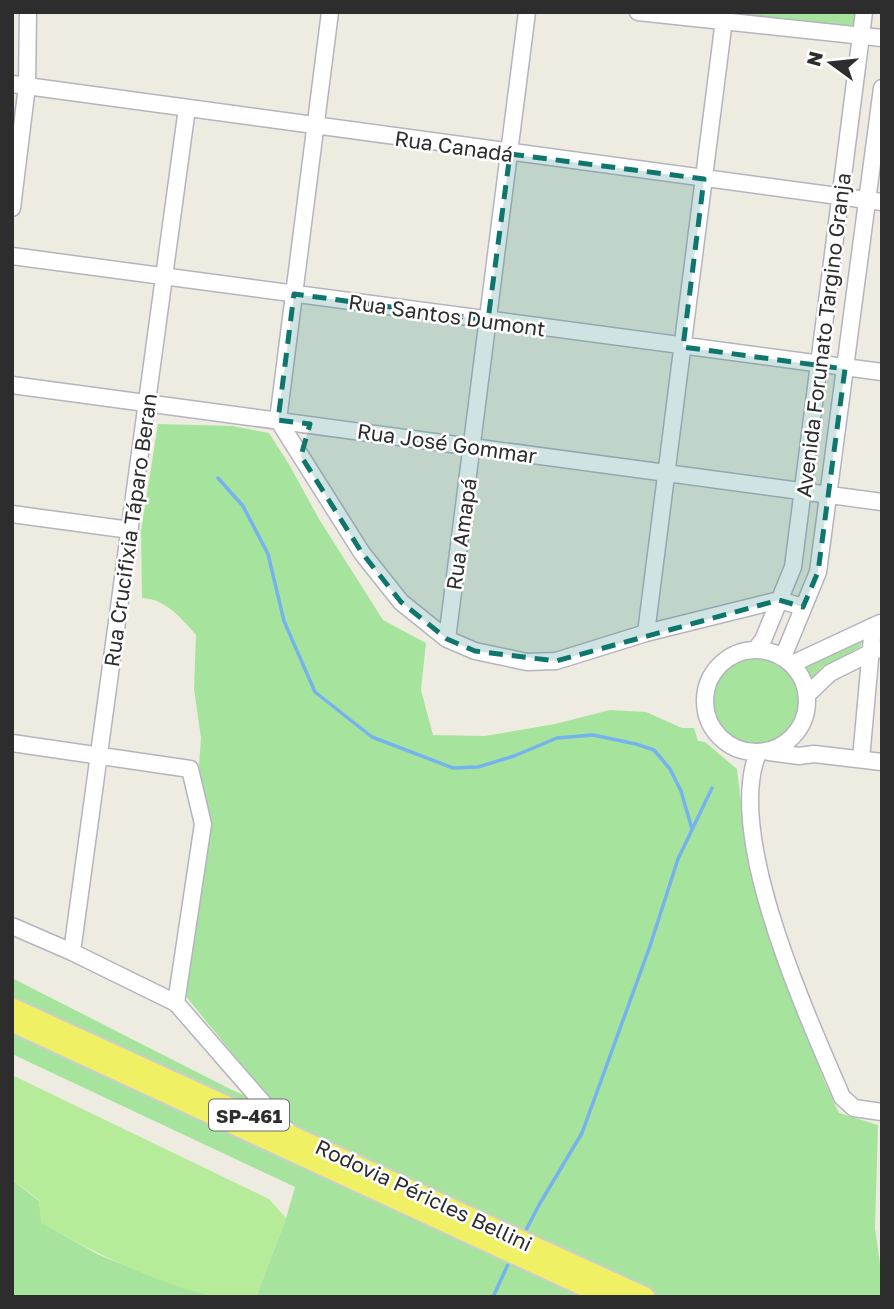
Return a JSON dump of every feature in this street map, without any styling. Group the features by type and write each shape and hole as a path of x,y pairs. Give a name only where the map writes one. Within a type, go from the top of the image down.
{"main road":[{"name":"Rodovia Péricles Bellini","path":"12,1008 290,1133 484,1230"},
{"name":"Rodovia Péricles Bellini","path":"16,1024 544,1258 645,1297"},
{"name":"Rodovia Péricles Bellini","path":"544,1258 607,1297"}],"street":[{"path":"12,208 28,12"},
{"path":"330,12 278,419 362,553 401,602 447,639 495,657 537,662 556,661 646,633 779,600 803,607"},
{"name":"Rua Amapá","path":"447,639 527,12"},
{"path":"638,12 724,17 882,38"},
{"name":"Avenida Forunato Targino Granja","path":"756,649 764,640 793,567 864,12"},
{"path":"646,633 724,17"},
{"name":"Rua Canadá","path":"20,85 874,202"},
{"name":"Avenida Forunato Targino Granja","path":"787,660 803,607 818,572 845,369 874,202 882,88"},
{"name":"Rua Crucifixia Táparo Beran","path":"72,952 187,108"},
{"name":"Rua Santos Dumont","path":"12,256 882,372"},
{"name":"Rua José Gommar","path":"12,385 882,502"},
{"path":"301,456 304,438 318,425"},
{"path":"12,514 130,530"},
{"path":"787,660 877,624 861,759"},
{"path":"882,762 814,754 799,755 762,752 737,749 713,730 705,700 708,684 721,664 741,652 756,649 770,651 787,660 804,683 807,709 796,734 788,742 762,752 754,764 750,786 752,835 759,870 798,989 842,1097 854,1108 882,1112"},
{"path":"807,695 830,673 876,650"},
{"path":"796,734 806,750 814,754"},
{"path":"12,743 190,769 203,824 176,1003"},
{"path":"737,749 750,786"},
{"path":"12,926 176,1003 290,1133"}],"highlighted area":[{"path":"510,154 704,179 683,347 845,369 818,572 803,607 779,600 556,661 475,651 447,639 401,602 362,553 301,456 310,424 278,420 294,294 488,320"}],"green space":[{"path":"730,12 858,12 855,30 730,16"},
{"path":"158,424 233,426 269,433 383,620 426,643 421,690 433,735 485,736 555,724 610,710 646,712 682,728 694,728 698,741 705,742 737,769 748,863 765,925 825,1083 839,1113 878,1125 875,1228 882,1297 256,1297 295,1187 12,1054 12,978 232,1090 284,1112 262,1090 184,994 207,849 208,818 199,765 201,738 194,689 196,635 166,606 142,598 141,531"},
{"path":"858,640 862,642 860,647 821,668 814,678 810,678 803,665"},
{"path":"755,656 772,660 787,669 796,684 800,701 796,718 787,733 772,742 755,746 738,742 723,733 714,718 710,701 714,684 723,669 738,660"},
{"path":"12,1075 269,1199 286,1218 256,1297 217,1297 168,1283 103,1256 41,1223 39,1200 12,1180"},
{"path":"12,1180 39,1201 42,1223 99,1255 159,1279 215,1297 12,1297"}],"waterway":[{"path":"218,478 243,506 268,554 284,621 315,692 372,737 453,768 478,767 557,738 593,735 636,744 654,750 670,769 681,791 692,829"},
{"path":"523,1236 582,1133 650,946 678,859 712,788"},
{"path":"493,1297 511,1258"}]}
